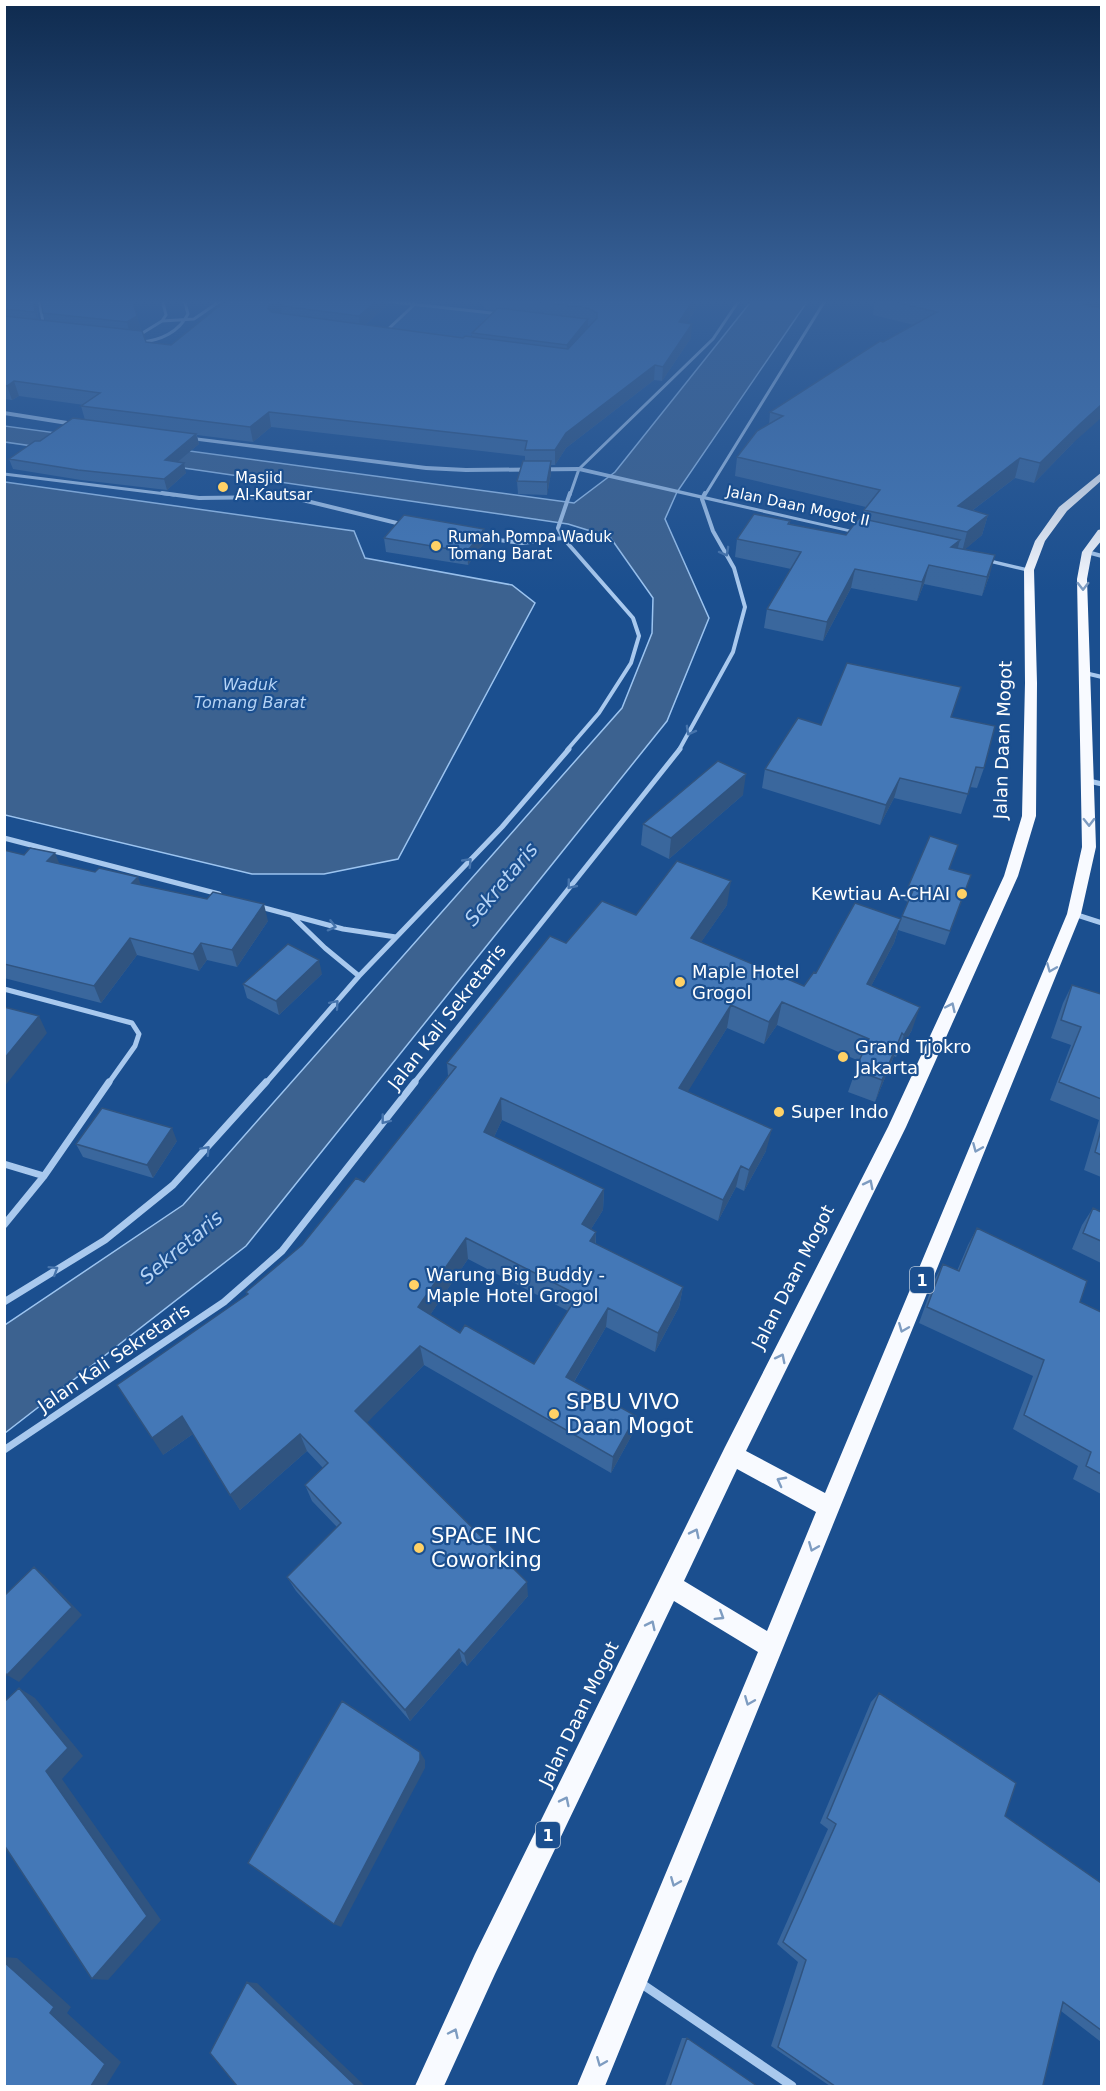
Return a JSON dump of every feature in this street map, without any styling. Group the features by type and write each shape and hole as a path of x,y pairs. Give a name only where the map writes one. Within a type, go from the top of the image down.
{"highway":[{"name":"Jalan Daan Mogot","path":"429,2086 485,1964 733,1455 897,1127 1019,856 1029,816 1031,692 1029,570 1040,541 1064,509 1101,475"},
{"name":"1","path":"591,2086 1074,914 1089,847 1095,783 1085,673 1082,579 1087,552 1101,532"},
{"path":"733,1455 829,1506"},
{"path":"670,1586 771,1647"}],"street":[{"path":"4,1302 105,1240 173,1185 214,1142 359,976 502,827 581,737 612,694 631,663 639,636 636,625 563,538 558,528 579,469 653,397"},
{"name":"Jalan Daan Mogot II","path":"702,499 765,397"},
{"path":"4,413 84,425"},
{"path":"175,437 426,468 579,469"},
{"name":"Jalan Daan Mogot II","path":"579,469 702,499 866,534"},
{"path":"4,474 200,498 290,497 406,525"},
{"name":"Jalan Kali Sekretaris","path":"4,1450 224,1302 282,1251 552,908 679,751 733,652 745,607 734,568 713,531 702,499"},
{"path":"472,537 522,543 563,538"},
{"path":"1087,552 1101,556"},
{"path":"971,557 1029,570"},
{"path":"1085,673 1101,677"},
{"path":"4,838 232,898"},
{"path":"254,905 343,929 396,937"},
{"path":"1074,914 1101,923"},
{"path":"291,915 325,948 359,976"},
{"path":"4,989 132,1023 139,1034 135,1046 44,1176 4,1225"},
{"path":"4,1164 44,1176"},
{"path":"634,1980 792,2086"}],"water":[{"name":"Sekretaris","path":"675,397 742,397 677,492 665,519 709,618 667,721 246,1246 5,1433 5,1325 183,1205 622,708 652,633 653,598 610,537 568,524 5,442 5,426 574,503 615,472"},
{"name":"Waduk Tomang Barat","path":"5,482 354,531 365,558 512,585 535,603 398,859 324,874 252,874 5,815"}],"building":[{"path":"95,397 614,397 566,433 555,450 525,450 527,441 269,412 250,427 81,406"},
{"path":"794,397 1101,397 1101,405 1040,463 1020,458 958,506 988,515 967,532 864,510 880,490 737,457 757,431 783,416 770,412"},
{"path":"73,418 196,434 165,460 184,463 164,479 78,470 9,459"},
{"path":"523,461 551,461 547,482 517,481"},
{"path":"754,514 790,521 788,524 846,535 859,518 960,540 951,547 995,555 987,577 929,565 922,582 855,569 827,622 767,609 801,552 737,539"},
{"path":"404,515 484,529 467,552 384,538"},
{"path":"847,663 961,687 951,717 995,726 984,768 976,767 968,794 900,778 886,805 765,769 798,718 821,725"},
{"path":"718,761 746,774 671,838 643,824"},
{"path":"930,836 958,845 949,869 971,875 950,931 902,916 914,888 908,887"},
{"path":"30,848 55,853 47,861 95,872 99,868 138,877 132,883 207,899 213,892 264,904 232,950 201,943 193,954 130,938 94,986 4,964 4,850 24,855"},
{"path":"677,861 731,881 691,938 804,986 814,972 816,973 855,903 901,919 867,984 920,1007 904,1035 902,1033 882,1080 855,1070 869,1039 782,1002 769,1022 731,1005 679,1088 772,1129 749,1170 741,1166 723,1200 501,1098 484,1132 604,1189 582,1224 596,1232 590,1241 683,1287 658,1333 608,1308 566,1377 636,1416 613,1457 420,1346 355,1411 527,1582 464,1654 459,1649 405,1710 287,1577 341,1523 305,1485 328,1463 300,1434 230,1495 182,1416 152,1438 117,1385 248,1294 246,1292 302,1245 356,1178 364,1182 456,1067 447,1063 550,936 566,943 602,901 636,915","holes":["466,1238 578,1295 534,1364 465,1325 460,1333 418,1307"]},
{"path":"288,944 319,960 276,1001 243,984"},
{"path":"1072,985 1101,994 1101,1099 1059,1082 1081,1027 1061,1020"},
{"path":"4,1007 39,1016 4,1059"},
{"path":"102,1108 172,1128 147,1165 76,1144"},
{"path":"1101,1130 1101,1155 1095,1152"},
{"path":"1093,1208 1101,1212 1101,1241 1083,1233"},
{"path":"977,1228 1087,1281 1080,1302 1101,1312 1101,1474 1086,1466 1091,1452 1024,1415 1044,1360 927,1307 943,1264 959,1271"},
{"path":"34,1567 72,1607 7,1675 4,1672 4,1596"},
{"path":"19,1688 68,1748 46,1771 147,1916 92,1979 4,1845 4,1702"},
{"path":"879,1693 1016,1783 1005,1816 1101,1883 1101,2030 1063,2002 1043,2085 1045,2086 835,2086 778,2047 806,1960 783,1942 836,1824 827,1818"},
{"path":"342,1701 420,1752 420,1760 334,1924 248,1863"},
{"path":"4,1962 54,2007 50,2013 105,2064 91,2086 4,2086"},
{"path":"247,1982 356,2086 237,2086 210,2053"},
{"path":"687,2038 757,2086 670,2086"}],"place":[{"name":"Masjid Al-Kautsar","path":"223,487"},
{"name":"Rumah Pompa Waduk Tomang Barat","path":"436,546"},
{"name":"Kewtiau A-CHAI","path":"962,894"},
{"name":"Maple Hotel Grogol","path":"680,982"},
{"name":"Grand Tjokro Jakarta","path":"843,1057"},
{"name":"Super Indo","path":"779,1112"},
{"name":"Warung Big Buddy - Maple Hotel Grogol","path":"414,1285"},
{"name":"SPBU VIVO Daan Mogot","path":"554,1414"},
{"name":"SPACE INC Coworking","path":"419,1548"}]}
